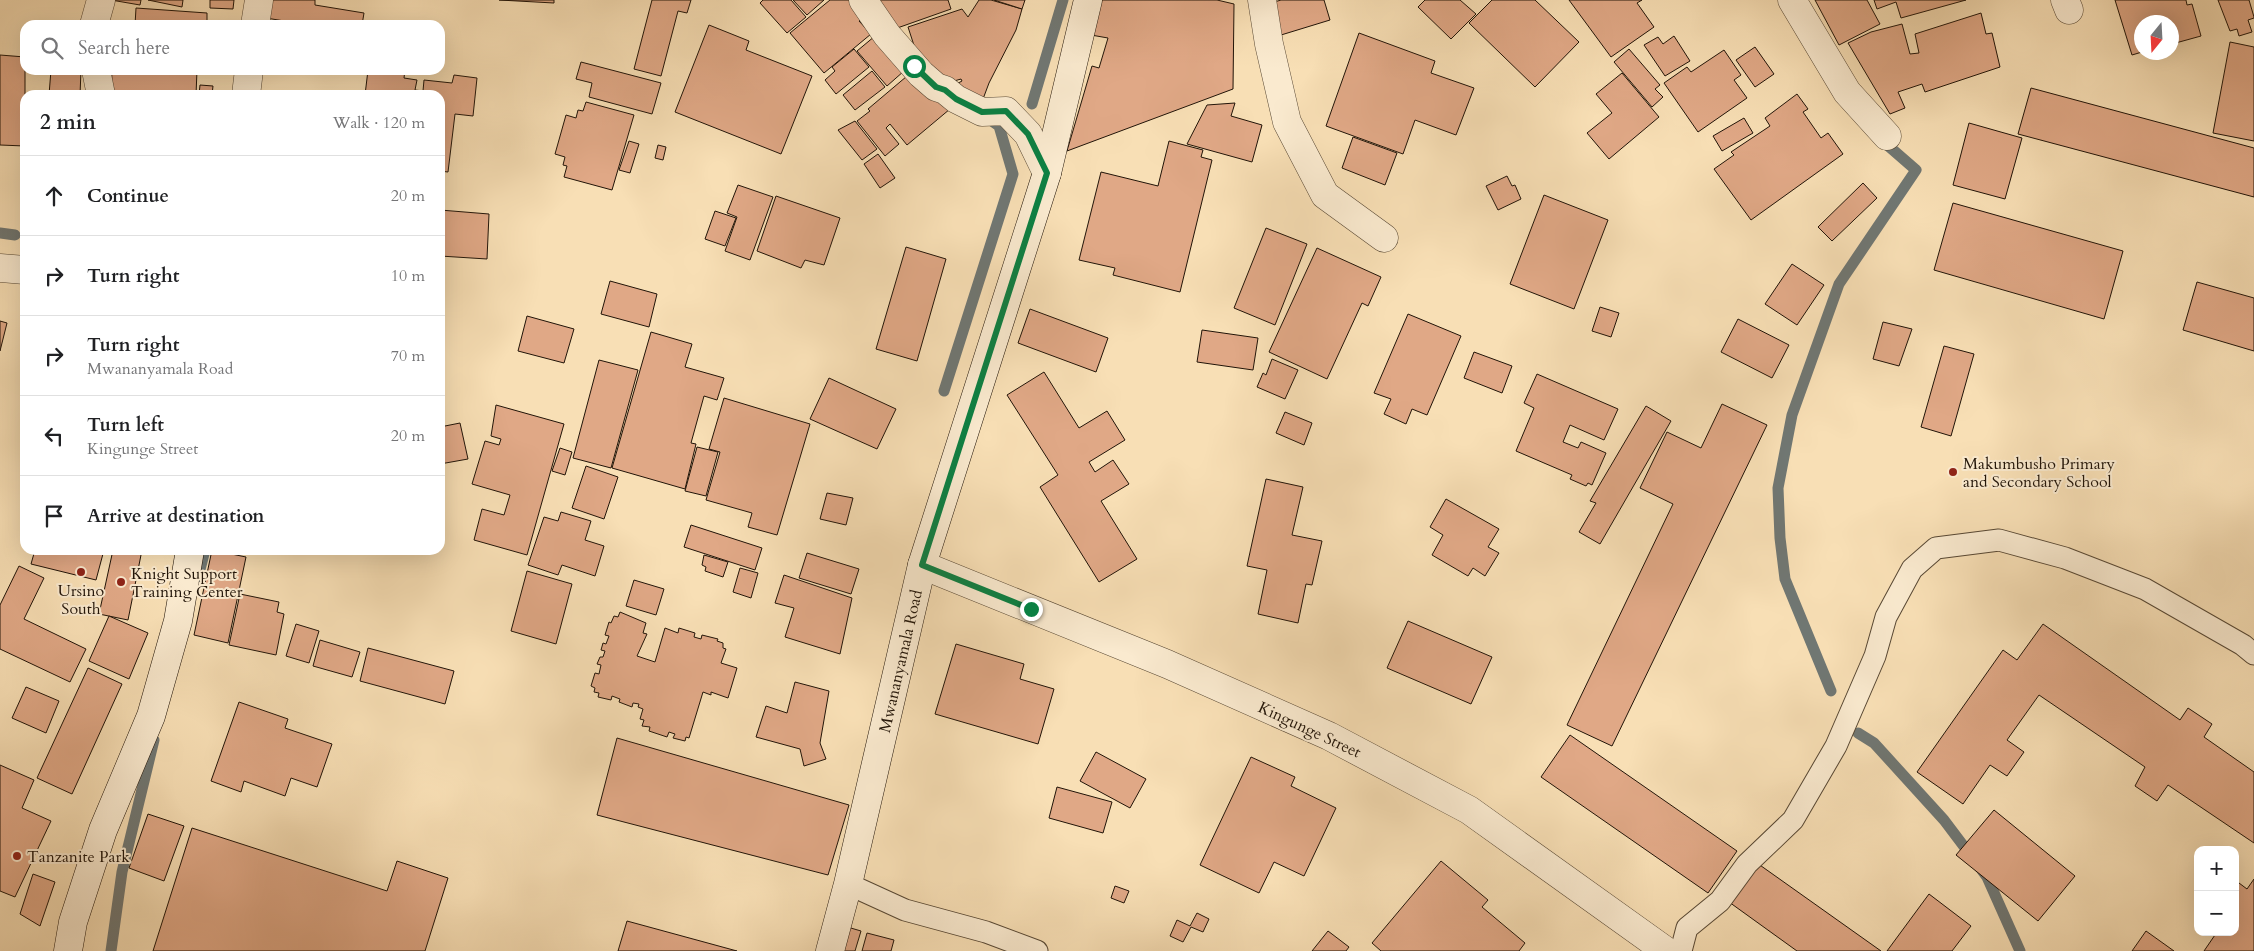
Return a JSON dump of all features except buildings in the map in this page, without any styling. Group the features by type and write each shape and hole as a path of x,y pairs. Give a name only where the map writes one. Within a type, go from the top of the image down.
{"street":[{"path":"95,20 101,0"},
{"path":"256,20 259,0"},
{"path":"863,0 887,35 921,74 936,87 945,90 956,99 982,112 1006,111 1028,134 1047,173"},
{"name":"Mwananyamala Road","path":"830,951 848,884 922,565 1047,173 1088,0"},
{"path":"1262,0 1269,44 1287,122 1325,195 1384,238"},
{"path":"1792,0 1847,92 1887,136"},
{"path":"97,75 100,90"},
{"path":"247,90 248,75"},
{"path":"68,951 73,922 102,830 151,716 178,621 189,555"},
{"name":"Kingunge Street","path":"922,565 1167,664 1329,736 1469,810 1666,951"}],"lane":[{"path":"1681,951 1687,928 1720,901 1748,864 1793,820 1836,746 1875,656 1886,617 1912,569 1936,548 1999,540 2065,558 2145,589 2243,645 2254,654"},
{"path":"848,884 905,910 986,932 1036,951"}],"waterway":[{"path":"1032,104 1063,0"},
{"path":"944,391 1013,174 999,126 985,116"},
{"path":"1831,691 1785,579 1780,538 1778,488 1792,415 1839,284 1916,170 1885,143"},
{"path":"0,233 15,235"},
{"path":"198,577 204,555"},
{"path":"1858,733 1874,743 1944,820 1987,877 2020,951"},
{"path":"111,951 122,872 154,740"}],"place":[{"name":"Makumbusho Primary and Secondary School","path":"1953,472"},
{"name":"Ursino South","path":"81,572"},
{"name":"Knight Support Training Center","path":"121,582"},
{"name":"Tanzanite Park","path":"17,856"}],"route":[{"path":"914,66 936,87 945,90 956,99 966,102 982,112 1006,111 1028,134 1047,173 922,565 1031,609"}]}
